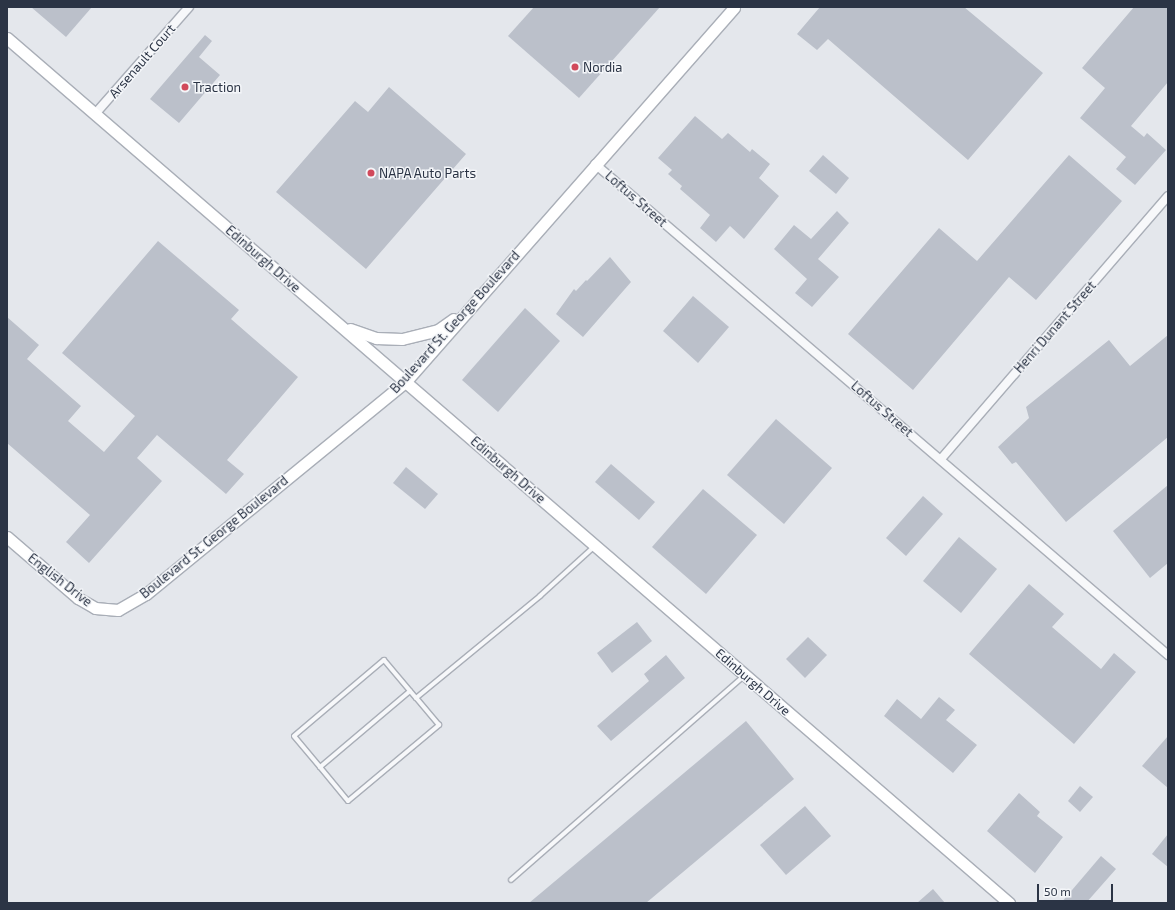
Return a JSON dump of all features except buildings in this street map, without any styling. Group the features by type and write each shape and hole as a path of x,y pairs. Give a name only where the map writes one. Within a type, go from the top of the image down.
{"street":[{"name":"Arsenault Court","path":"95,114 189,7"},
{"name":"Boulevard St. George Boulevard","path":"118,610 146,594 406,381 734,7"},
{"name":"Edinburgh Drive","path":"7,38 1009,903"},
{"name":"Loftus Street","path":"595,164 941,459 1168,656"},
{"name":"Henri Dunant Street","path":"941,459 1168,196"},
{"path":"332,319 358,333 389,340 438,330 466,311"},
{"name":"English Drive","path":"7,537 78,598 96,608 118,610"}],"lane":[{"path":"416,698 540,596 596,546"},
{"path":"384,660 416,698 439,725 348,801 294,736 384,660"},
{"path":"510,880 745,675"},
{"path":"320,767 410,691"}],"place":[{"name":"Nordia","path":"575,67"},
{"name":"Traction","path":"185,87"},
{"name":"NAPA Auto Parts","path":"371,173"}]}
